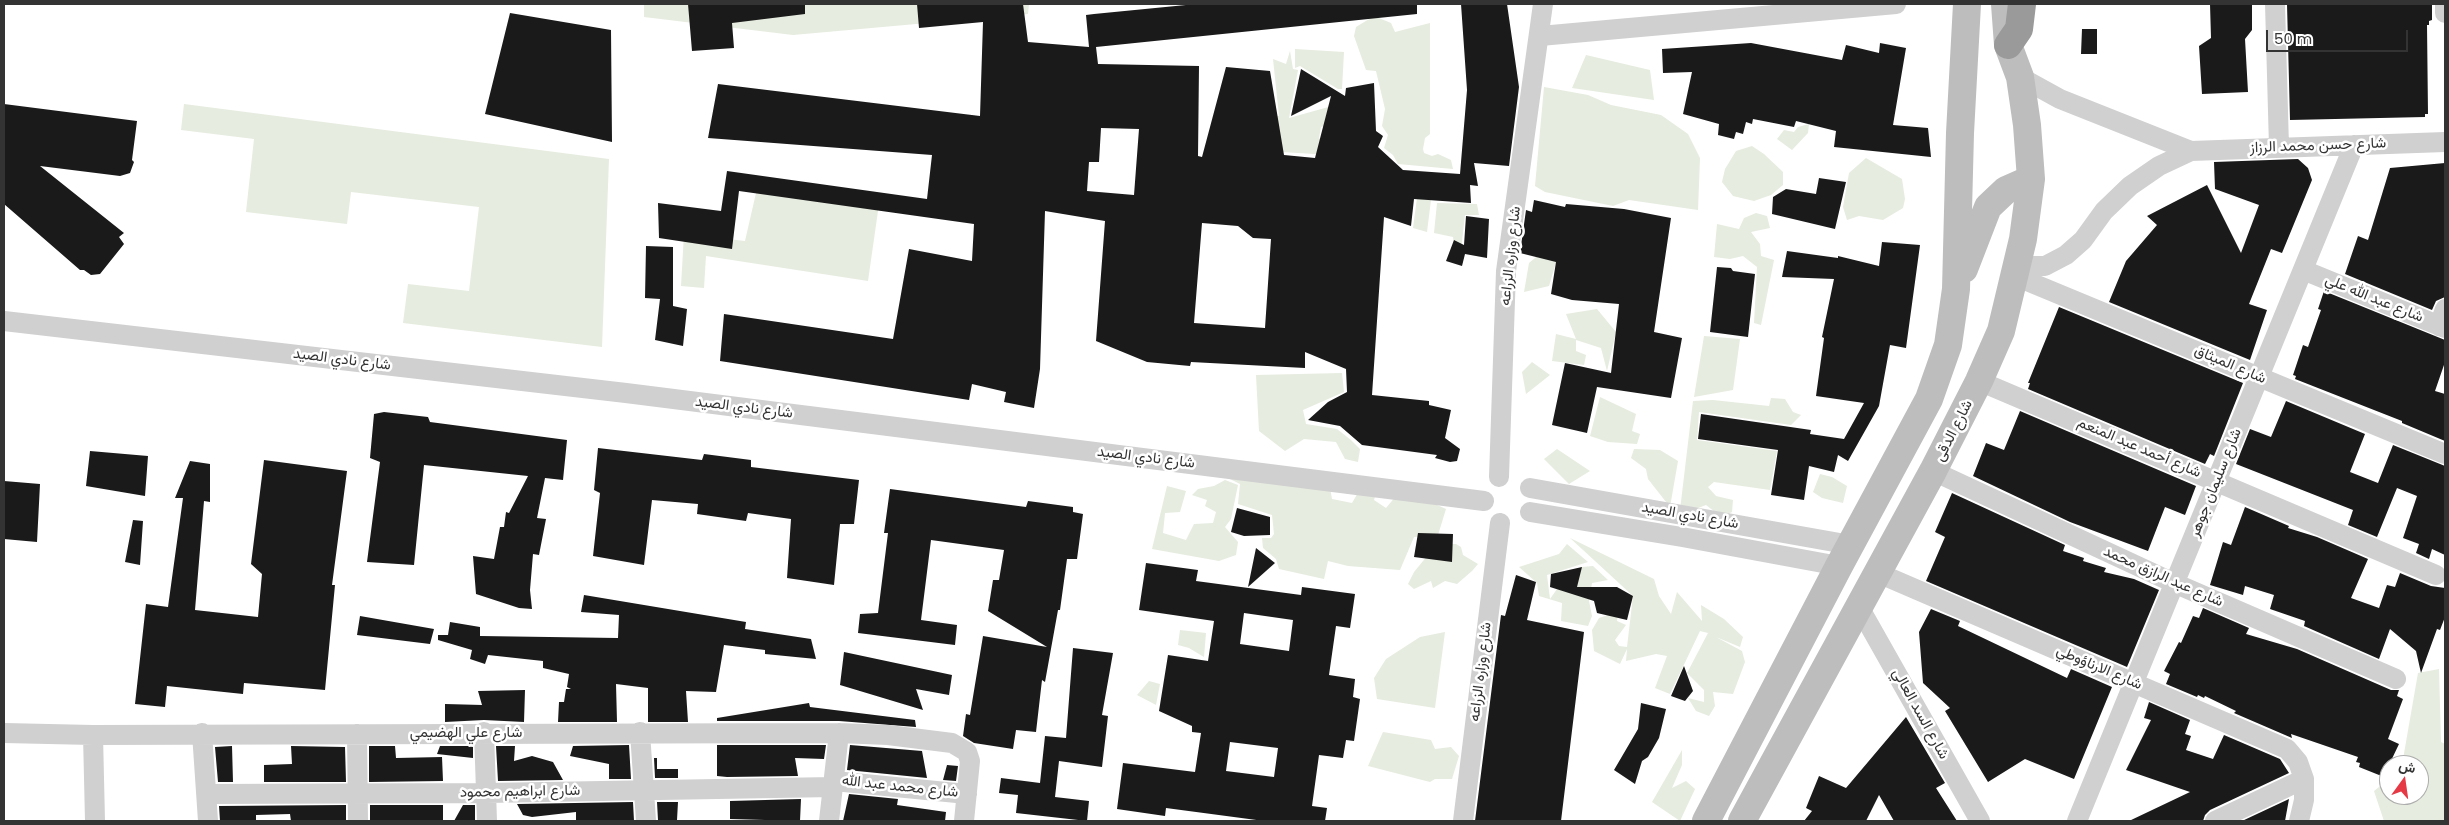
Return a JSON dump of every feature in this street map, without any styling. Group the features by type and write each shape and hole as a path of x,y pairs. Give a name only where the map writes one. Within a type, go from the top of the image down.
{"highway":[{"path":"2008,45 2019,29 2022,4"}],"main road":[{"path":"1706,821 1928,399 1948,345 1956,289 1960,133 1967,4"},
{"name":"شارع الدقى","path":"1742,821 1933,471 1979,381 2000,331 2023,239 2031,179 2027,125 2020,77 2008,45 2005,4"},
{"path":"1956,289 1988,207 2006,190 2031,179"}],"street":[{"name":"شارع وزاره الزراعه","path":"1499,477 1506,271 1543,4"},
{"path":"1540,36 1896,4"},
{"path":"2275,4 2279,147"},
{"path":"2445,4 2445,13"},
{"name":"شارع حسن محمد الرزاز","path":"2020,77 2068,103 2191,150 2445,142"},
{"name":"شارع سليمان جوهر","path":"2077,821 2354,145"},
{"name":"شارع حسن محمد الرزاز","path":"2016,271 2045,266 2066,255 2083,240 2104,211 2130,186 2159,166 2191,150"},
{"name":"شارع عبد الله علي","path":"2303,270 2443,321"},
{"name":"شارع الميثاق","path":"2016,271 2259,377 2445,454"},
{"name":"شارع نادي الصيد","path":"4,321 626,392 1484,501"},
{"name":"شارع أحمد عبد المنعم","path":"1979,381 2436,574"},
{"name":"شارع عبد الرازق محمد","path":"1933,471 2174,583 2396,679"},
{"path":"1513,476 1525,482 1530,488 1532,504 1530,512 1520,522 1500,523 1487,512 1484,501 1487,487 1499,477 1513,476"},
{"name":"شارع نادي الصيد","path":"1530,488 1686,515 1845,555"},
{"name":"شارع نادي الصيد","path":"1530,512 1682,537 1845,555"},
{"path":"1682,537 1686,515"},
{"name":"شارع وزاره الزراعه","path":"1463,821 1500,523"},
{"name":"شارع الارناؤوطي","path":"1878,573 2288,749 2298,762 2304,779"},
{"name":"شارع السد العالي","path":"1859,607 1980,821"},
{"path":"484,732 487,821"},
{"path":"640,732 646,821"},
{"name":"شارع علي الهضيمي","path":"4,733 92,735 640,732 888,735 952,743 967,752 970,761 966,794"},
{"path":"202,733 208,821"},
{"path":"829,821 840,733"},
{"path":"357,734 358,821"},
{"path":"92,735 95,821"},
{"path":"2215,821 2304,779 2304,800 2299,821"},
{"name":"شارع ابراهيم محمود","path":"206,794 486,793 833,784"},
{"name":"شارع محمد عبد الله","path":"833,784 966,794"},
{"path":"964,821 966,794"}],"shaded area":[{"path":"644,4 1029,4 1028,14 793,35 644,17"},
{"path":"1374,16 1391,23 1395,32 1430,23 1430,134 1425,138 1423,149 1424,153 1432,156 1438,154 1451,160 1453,169 1398,164 1393,155 1384,148 1388,135 1382,126 1385,109 1376,71 1366,70 1354,36 1356,27"},
{"path":"1295,49 1344,52 1342,89 1338,89 1300,66 1295,68"},
{"path":"1290,51 1293,69 1298,70 1289,118 1332,106 1328,125 1321,127 1319,138 1326,145 1330,155 1250,150 1272,116 1279,116 1273,59 1286,64"},
{"path":"1586,55 1650,70 1654,100 1572,88"},
{"path":"1544,87 1588,95 1611,105 1661,115 1688,134 1700,158 1698,210 1629,200 1613,206 1545,192 1535,186"},
{"path":"184,104 609,159 602,347 403,323 408,284 469,291 479,207 351,192 347,224 246,212 254,139 181,130"},
{"path":"1809,124 1808,133 1792,150 1777,139 1784,130 1794,132 1798,127"},
{"path":"1752,146 1764,154 1783,172 1783,185 1771,195 1754,201 1733,196 1722,182 1725,169 1736,151"},
{"path":"1866,158 1902,179 1905,199 1903,208 1883,220 1859,216 1847,220 1843,207 1849,173"},
{"path":"756,193 879,204 868,281 706,256 704,288 681,286 684,234 745,241"},
{"path":"1417,198 1431,200 1427,232 1413,228"},
{"path":"1437,203 1477,204 1479,215 1465,215 1461,250 1454,246 1453,237 1434,233"},
{"path":"1756,213 1767,216 1770,228 1751,232 1760,244 1761,256 1774,260 1761,325 1754,323 1757,267 1743,256 1730,259 1714,257 1717,224 1739,229 1744,218"},
{"path":"1548,247 1557,259 1549,286 1524,292 1529,263"},
{"path":"1597,309 1616,332 1607,371 1601,348 1576,340 1576,351 1586,355 1584,365 1552,361 1556,334 1576,339 1566,314"},
{"path":"1704,336 1740,339 1733,390 1694,397"},
{"path":"1532,362 1550,375 1526,394 1522,372"},
{"path":"1342,373 1344,392 1303,410 1306,424 1337,429 1351,440 1360,449 1358,462 1345,459 1336,442 1304,439 1285,451 1259,431 1256,375"},
{"path":"1600,397 1636,414 1632,431 1640,434 1637,444 1608,442 1590,436"},
{"path":"1771,398 1785,399 1793,412 1801,415 1791,425 1699,412 1697,440 1777,451 1770,490 1714,482 1708,487 1716,496 1733,500 1732,512 1724,516 1706,505 1688,512 1680,510 1693,401 1713,400 1769,406"},
{"path":"1557,449 1590,471 1569,484 1544,459"},
{"path":"1634,449 1660,450 1678,461 1670,507 1648,479 1646,469 1631,458"},
{"path":"1820,474 1832,477 1847,486 1843,503 1822,498 1813,492"},
{"path":"1226,477 1330,488 1332,499 1352,503 1359,491 1376,493 1374,500 1386,508 1396,496 1428,501 1446,509 1438,535 1414,537 1400,570 1348,566 1328,561 1324,579 1279,569 1276,559 1263,548 1262,538 1271,538 1274,534 1272,515 1238,504 1240,484"},
{"path":"1225,480 1238,485 1231,519 1225,527 1238,542 1236,555 1219,561 1152,549 1167,486 1186,491 1180,512 1165,513 1163,533 1186,540 1194,524 1213,523 1216,512 1205,506 1207,500 1192,495 1198,489 1214,486"},
{"path":"1570,538 1654,579 1659,596 1671,614 1677,592 1702,621 1701,605 1724,619 1743,637 1740,647 1716,637 1742,651 1745,662 1733,694 1713,692 1715,706 1709,716 1696,711 1688,698 1704,702 1704,690 1687,673 1708,633 1700,631 1670,694 1655,688 1667,656 1656,654 1626,661 1627,649 1620,664 1594,651 1592,630 1599,618 1608,615 1621,588 1617,621 1626,625 1615,640 1619,646 1627,647 1633,596"},
{"path":"1447,544 1456,544 1461,547 1463,555 1478,564 1457,584 1445,581 1433,588 1431,581 1414,589 1408,584 1414,572 1432,550"},
{"path":"1567,544 1588,562 1547,575 1550,599 1557,589 1582,567 1593,566 1608,580 1592,583 1589,601 1592,616 1588,626 1561,621 1562,603 1539,596 1537,583 1519,567 1559,554"},
{"path":"1180,630 1206,633 1204,657 1189,648 1178,645"},
{"path":"1445,632 1435,708 1377,699 1374,678 1386,659 1420,637"},
{"path":"2439,669 2441,742 2445,744 2445,821 2384,821 2374,791 2379,787 2379,805 2429,805 2429,755 2404,755 2418,673"},
{"path":"1149,681 1160,684 1156,705 1137,695"},
{"path":"1383,732 1431,740 1435,749 1451,747 1459,756 1452,779 1435,779 1430,782 1368,766"},
{"path":"1682,750 1682,765 1672,788 1686,781 1695,789 1680,821 1652,802"}],"building":[{"path":"688,4 805,4 805,14 732,23 734,48 692,51"},
{"path":"917,4 1023,4 1028,42 1089,47 1086,15 1196,4 1417,4 1417,14 1096,47 1098,64 1199,66 1198,156 1202,157 1226,67 1270,71 1284,155 1315,158 1331,96 1291,116 1301,69 1345,96 1346,88 1374,83 1376,131 1383,136 1378,147 1403,170 1460,174 1467,90 1461,4 1507,4 1519,87 1509,166 1474,163 1478,186 1470,185 1471,203 1414,199 1411,226 1384,217 1372,395 1429,401 1429,405 1451,410 1445,438 1460,449 1457,461 1450,462 1435,458 1437,455 1362,445 1340,426 1308,420 1328,402 1347,392 1346,369 1305,352 1305,368 1191,362 1190,366 1147,362 1096,341 1105,221 1045,211 1040,369 1034,408 1004,402 1006,392 972,384 969,400 720,361 724,314 893,339 909,249 972,261 974,224 739,191 732,249 659,238 658,203 721,211 727,171 927,199 932,155 708,138 718,84 980,116 983,22 919,28","holes":["1101,128 1139,129 1134,195 1087,191 1089,162 1099,162","1202,223 1238,226 1253,238 1271,239 1265,328 1194,323"]},
{"path":"2210,4 2252,4 2252,30 2245,39 2248,92 2202,94 2199,46 2211,38"},
{"path":"2287,4 2432,4 2432,20 2427,25 2428,114 2425,114 2425,117 2290,120"},
{"path":"510,13 611,30 612,142 485,114"},
{"path":"2082,29 2097,29 2097,54 2081,54"},
{"path":"1751,43 1842,60 1846,45 1879,53 1880,43 1906,48 1893,125 1928,128 1931,157 1834,147 1836,131 1796,121 1794,127 1753,119 1752,124 1746,122 1743,134 1736,132 1734,139 1718,135 1719,124 1683,114 1692,72 1663,73 1662,49"},
{"path":"4,104 137,121 132,160 134,162 130,173 120,176 40,166 124,233 119,237 124,244 100,274 91,275 84,270 80,270 4,204"},
{"path":"2298,159 2308,168 2312,180 2282,253 2271,249 2249,304 2267,310 2250,360 2109,302 2126,261 2157,225 2147,216 2207,185 2241,253 2259,205 2215,189 2214,162"},
{"path":"2445,163 2445,297 2436,301 2432,310 2345,274 2358,236 2368,240 2390,168"},
{"path":"1819,178 1846,182 1835,229 1772,214 1773,197 1786,189 1816,194"},
{"path":"1534,200 1565,207 1566,204 1624,209 1671,218 1654,332 1682,338 1671,398 1597,387 1587,433 1552,425 1565,363 1611,373 1619,304 1572,300 1551,294 1556,262 1520,253 1526,210 1532,212"},
{"path":"1466,216 1489,219 1487,258 1465,254 1462,266 1446,261 1454,240 1464,245"},
{"path":"1882,242 1920,245 1906,348 1890,345 1879,406 1848,461 1838,455 1834,472 1809,466 1804,500 1771,495 1778,450 1698,439 1701,414 1811,430 1810,434 1844,439 1864,403 1816,396 1824,338 1822,337 1834,279 1782,277 1787,251 1838,258 1838,256 1879,266"},
{"path":"646,246 673,247 673,306 687,309 683,346 655,340 660,299 645,298"},
{"path":"1717,267 1731,268 1733,271 1755,274 1748,337 1710,332"},
{"path":"2324,291 2445,340 2445,362 2435,391 2445,394 2445,441 2402,423 2402,421 2295,379 2296,376 2293,375 2303,345 2308,347 2321,310 2318,309"},
{"path":"2059,307 2243,383 2214,456 2210,454 2205,464 2028,389 2030,383 2028,383"},
{"path":"2286,401 2365,434 2350,472 2378,483 2393,445 2445,466 2445,555 2432,549 2429,559 2416,553 2419,544 2403,538 2417,496 2397,488 2377,537 2348,525 2353,510 2236,464 2250,429 2271,437"},
{"path":"2020,411 2196,486 2185,515 2165,507 2148,551 2070,522 1973,476 1986,443 2004,450"},
{"path":"384,412 428,417 430,422 567,440 563,480 545,478 537,518 546,519 539,555 533,554 530,590 532,609 519,608 476,594 473,556 494,559 500,527 504,527 506,512 509,513 528,476 424,465 414,565 367,562 380,462 370,458 374,414"},
{"path":"598,448 702,460 704,454 751,460 751,467 859,480 854,524 840,524 834,585 787,578 791,519 748,513 746,521 697,514 698,504 652,500 644,565 593,556 600,493 594,490"},
{"path":"90,451 148,456 145,496 86,486"},
{"path":"264,460 347,471 332,585 335,585 325,690 244,683 243,694 167,686 165,707 135,704 146,604 168,607 183,498 175,498 190,461 210,464 210,502 204,501 195,610 258,617 262,574 251,564"},
{"path":"4,481 40,484 37,542 4,539"},
{"path":"890,489 1026,507 1028,501 1073,507 1073,512 1083,514 1077,559 1067,559 1060,610 1058,610 1045,682 1042,680 1036,732 1016,730 1013,749 974,743 963,736 966,714 970,715 983,636 1047,647 988,611 993,580 999,580 1004,550 931,540 921,620 957,625 955,645 858,633 860,614 878,613 888,533 884,533"},
{"path":"1952,493 2065,545 2063,551 2084,558 2083,561 2106,568 2104,572 2134,579 2159,590 2127,667 1926,581 1945,537 1935,532"},
{"path":"2245,507 2289,526 2288,528 2317,537 2368,559 2351,598 2379,608 2387,585 2395,587 2400,573 2431,586 2445,588 2445,617 2440,630 2437,629 2421,673 2416,651 2390,629 2379,659 2304,626 2305,621 2270,609 2274,595 2245,586 2243,595 2210,585 2223,542 2231,545"},
{"path":"1237,508 1270,517 1270,535 1244,536 1231,532"},
{"path":"133,520 143,521 140,565 125,562"},
{"path":"1418,533 1453,534 1452,562 1414,557"},
{"path":"1256,548 1275,563 1248,587"},
{"path":"1146,563 1198,570 1196,581 1301,595 1302,587 1355,594 1350,628 1336,626 1329,675 1355,679 1353,697 1360,699 1354,741 1346,740 1343,758 1319,755 1312,806 1327,808 1325,821 1264,821 1166,808 1165,816 1117,809 1123,763 1195,772 1201,733 1192,732 1192,726 1159,711 1168,655 1208,661 1214,621 1139,610","holes":["1244,613 1293,620 1289,651 1240,644","1230,742 1278,748 1274,777 1226,771"]},
{"path":"1582,567 1577,587 1617,587 1633,596 1627,620 1597,613 1594,601 1550,587 1551,574"},
{"path":"1516,575 1536,582 1527,620 1584,632 1561,821 1475,821 1501,615 1505,616"},
{"path":"584,595 746,622 745,629 811,639 816,659 765,654 765,650 724,645 716,692 686,691 688,722 648,722 648,688 616,684 617,722 558,722 559,702 564,702 566,689 571,689 567,687 569,674 543,668 543,661 488,655 485,664 470,659 472,650 438,640 438,635 448,635 450,622 480,627 480,636 618,638 619,615 581,612"},
{"path":"2203,608 2249,628 2246,634 2297,649 2391,690 2399,690 2397,696 2403,699 2388,739 2399,744 2394,755 2379,755 2379,775 2359,767 2360,763 2356,762 2358,757 2291,734 2292,738 2234,713 2236,711 2205,696 2204,698 2198,695 2197,697 2166,684 2170,674 2164,671 2179,642 2181,643 2193,616 2199,618"},
{"path":"1931,609 1960,621 1958,626 2067,678 2071,669 2112,687 2074,779 2025,759 1988,782 1945,711 1950,708 1923,683 1919,632"},
{"path":"360,616 434,629 430,644 357,635"},
{"path":"1073,648 1113,653 1102,715 1108,716 1102,767 1059,761 1055,797 1089,801 1087,821 1016,813 1018,795 999,793 1001,778 1040,783 1045,736 1066,738"},
{"path":"844,652 952,675 949,695 916,689 923,710 840,685"},
{"path":"1684,666 1693,691 1685,701 1671,696"},
{"path":"525,690 524,722 484,720 445,722 445,704 482,705 478,691"},
{"path":"2149,702 2190,720 2185,734 2191,736 2186,750 2213,759 2224,735 2280,759 2289,773 2210,810 2205,815 2203,821 2129,821 2190,792 2126,770 2151,720 2144,718"},
{"path":"809,703 810,707 915,720 916,727 839,721 717,721 717,718"},
{"path":"1641,703 1666,709 1659,738 1648,757 1642,761 1635,784 1614,770 1638,729"},
{"path":"1906,717 1945,783 1936,788 1957,821 1894,821 1879,795 1866,821 1804,821 1812,811 1806,808 1819,776 1846,788"},
{"path":"629,745 631,779 609,779 609,764 570,756 573,746"},
{"path":"717,745 826,745 824,759 795,758 798,776 727,777 717,776"},
{"path":"850,745 922,751 927,778 847,770"},
{"path":"232,746 233,782 218,782 215,747"},
{"path":"291,746 345,747 346,782 264,782 264,765 292,764"},
{"path":"369,746 395,746 396,758 442,757 443,781 369,782"},
{"path":"440,746 473,746 473,758 437,754"},
{"path":"496,746 515,746 514,761 532,756 553,762 563,780 498,781"},
{"path":"654,758 657,758 657,769 678,769 678,778 655,778"},
{"path":"947,765 958,766 956,781 943,780"},
{"path":"849,794 898,799 897,805 946,812 945,821 843,821"},
{"path":"801,799 800,821 730,819 730,801"},
{"path":"2289,799 2285,821 2242,821"},
{"path":"633,802 634,821 576,821 576,812 532,817 523,815 517,804"},
{"path":"657,802 678,802 677,820 658,820"},
{"path":"346,805 346,821 291,821 290,814 256,815 256,821 220,821 219,806"},
{"path":"370,805 443,805 443,821 370,821"},
{"path":"463,805 475,805 475,821 454,821"}]}
